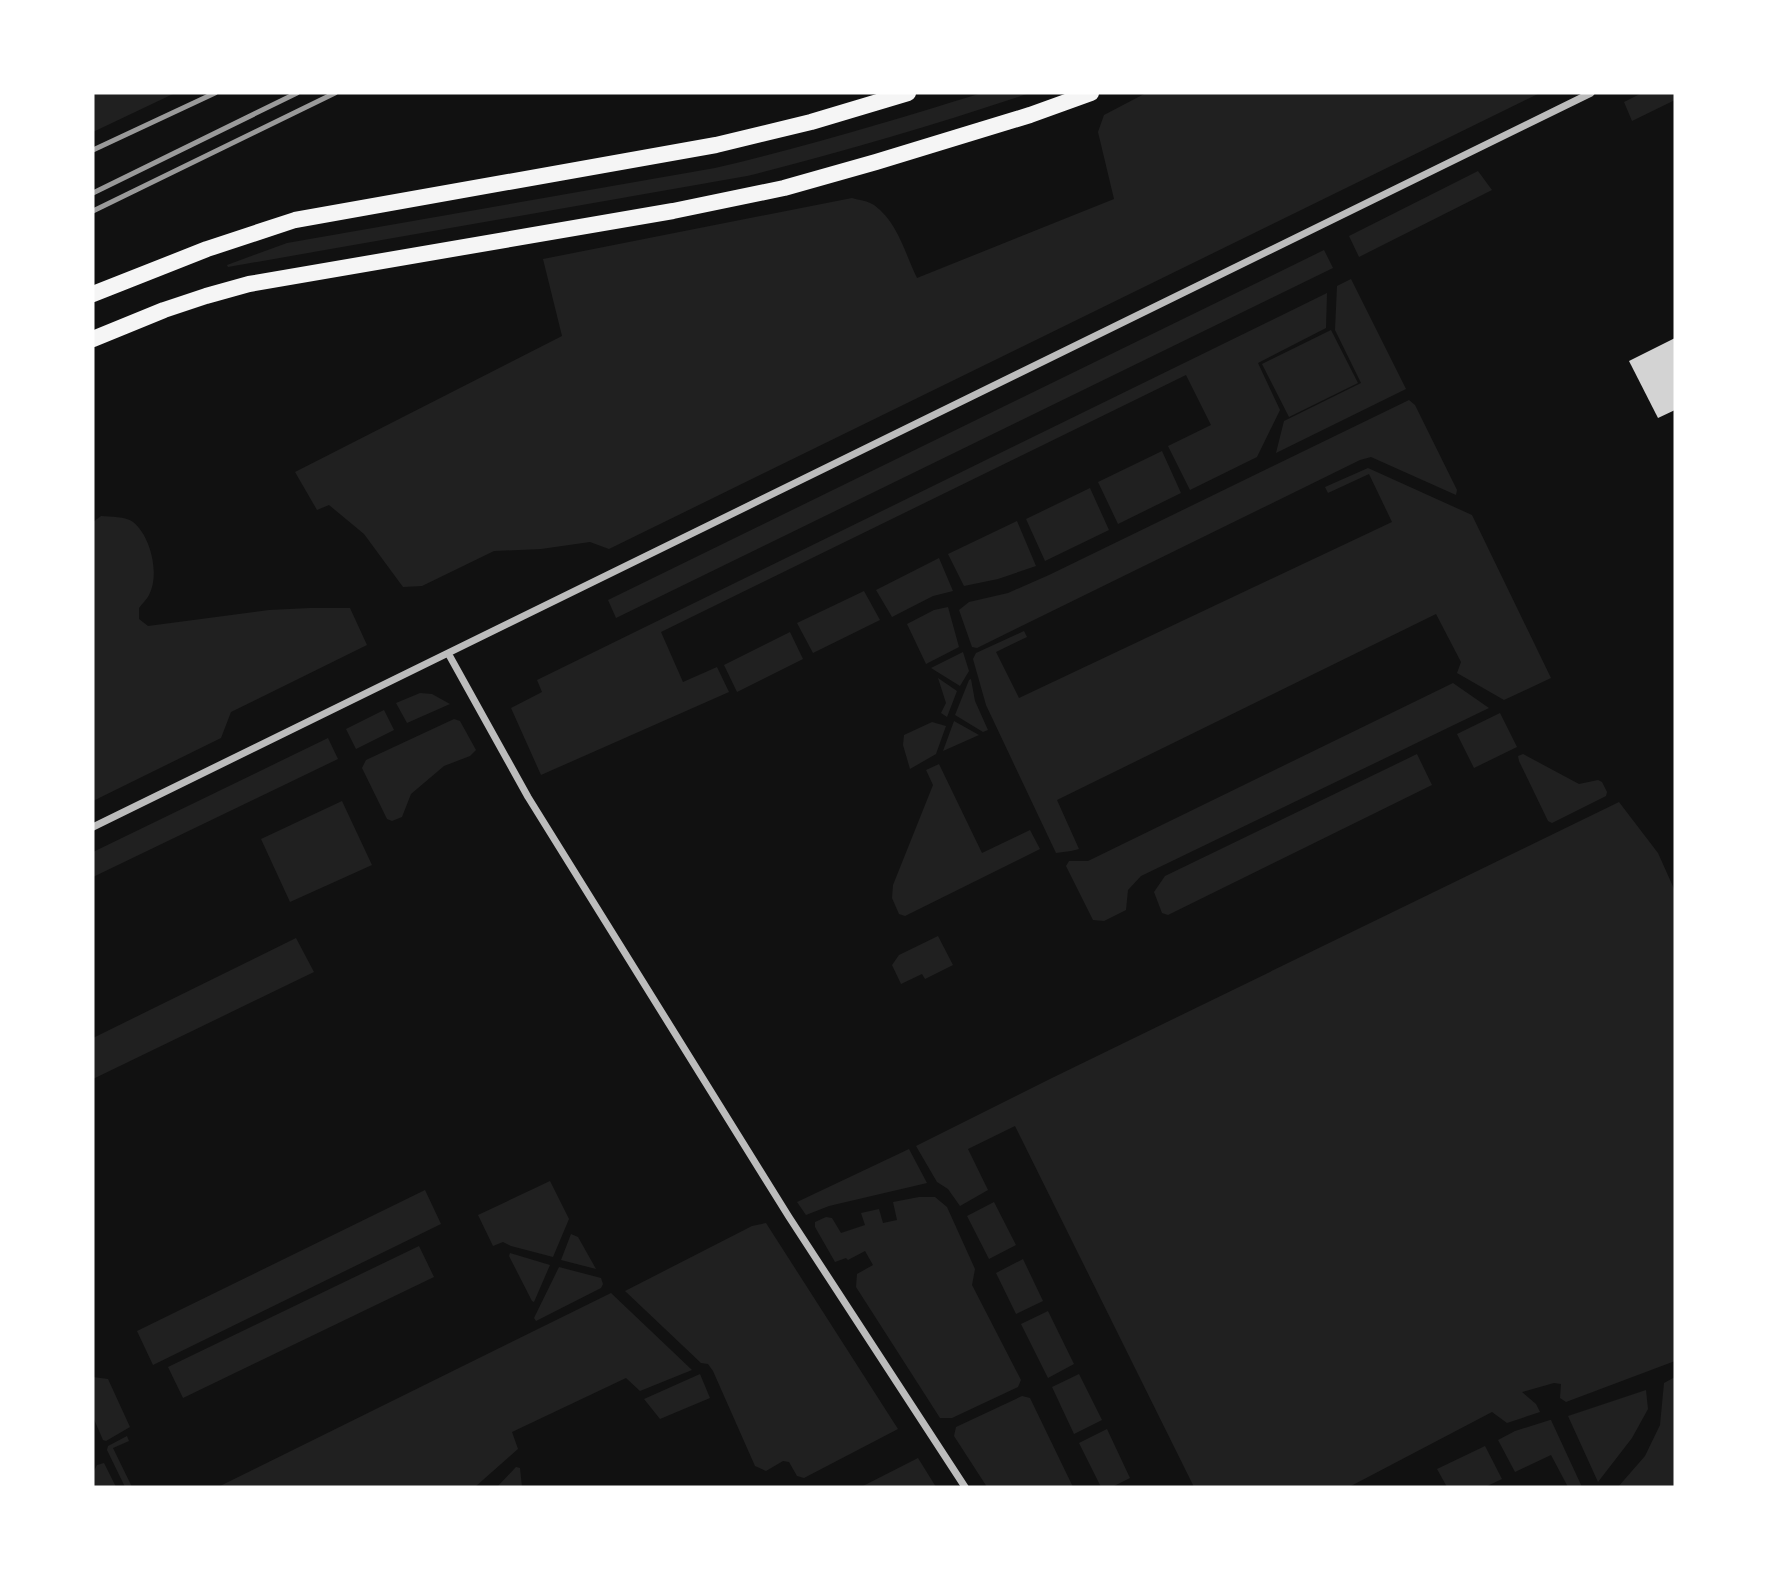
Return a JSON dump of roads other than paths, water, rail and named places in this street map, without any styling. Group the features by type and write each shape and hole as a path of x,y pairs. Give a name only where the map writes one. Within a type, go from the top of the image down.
{"main road":[{"path":"93,294 207,249 295,219 702,148 811,122 908,93"},
{"path":"93,339 164,310 250,284 673,211 784,188 1030,115 1091,93"}],"street":[{"path":"93,827 1591,93"},
{"path":"448,653 528,797 789,1217 965,1487"}],"railway":[{"path":"93,150 215,93"},
{"path":"93,193 297,93"},
{"path":"93,211 335,93"}]}
